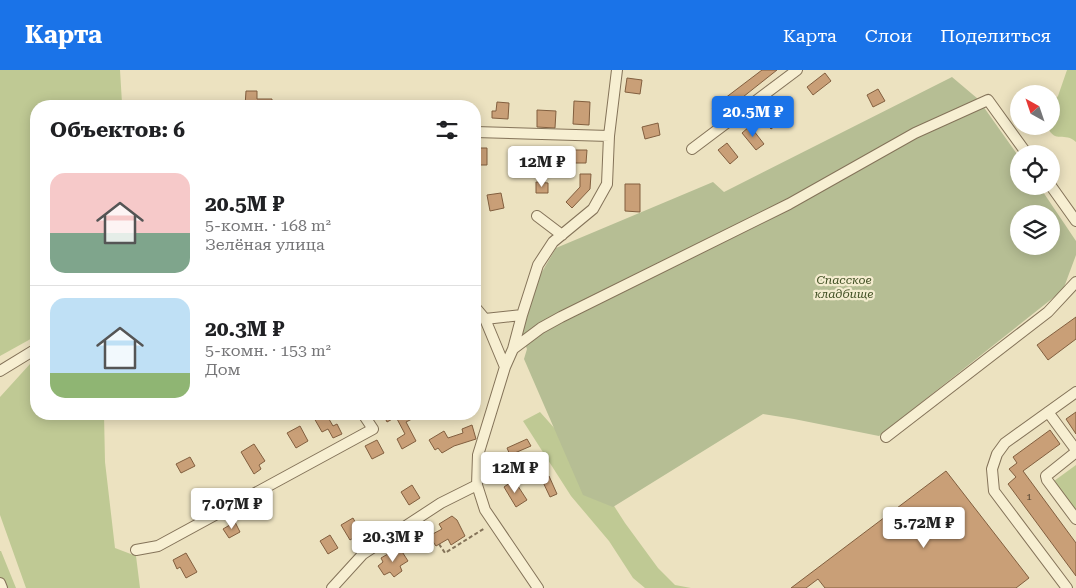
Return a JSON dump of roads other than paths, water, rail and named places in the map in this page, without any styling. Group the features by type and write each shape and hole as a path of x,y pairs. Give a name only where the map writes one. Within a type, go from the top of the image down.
{"street":[{"path":"538,588 485,510 477,486 478,455 505,366 513,350 538,266 553,242 593,209 607,184 609,136 617,70"},
{"path":"692,150 797,70"},
{"path":"513,350 542,328 561,318 789,204 915,133 988,100 1020,145"},
{"path":"481,132 609,136"},
{"path":"1057,195 1076,221"},
{"path":"537,216 562,235"},
{"path":"886,437 1048,312 1076,282"},
{"path":"481,314 485,319 505,366"},
{"path":"485,319 522,315"},
{"path":"0,371 30,353"},
{"path":"1067,588 994,491 992,469 1000,448 1076,392"},
{"path":"1048,412 1076,451 1046,476 1047,480 1076,519"},
{"path":"136,550 158,546 373,429 367,420"},
{"path":"332,588 362,554 441,503 477,486"},
{"path":"0,583 2,588"}],"park label":[{"name":"Спасское кладбище","path":"844,287"}]}
